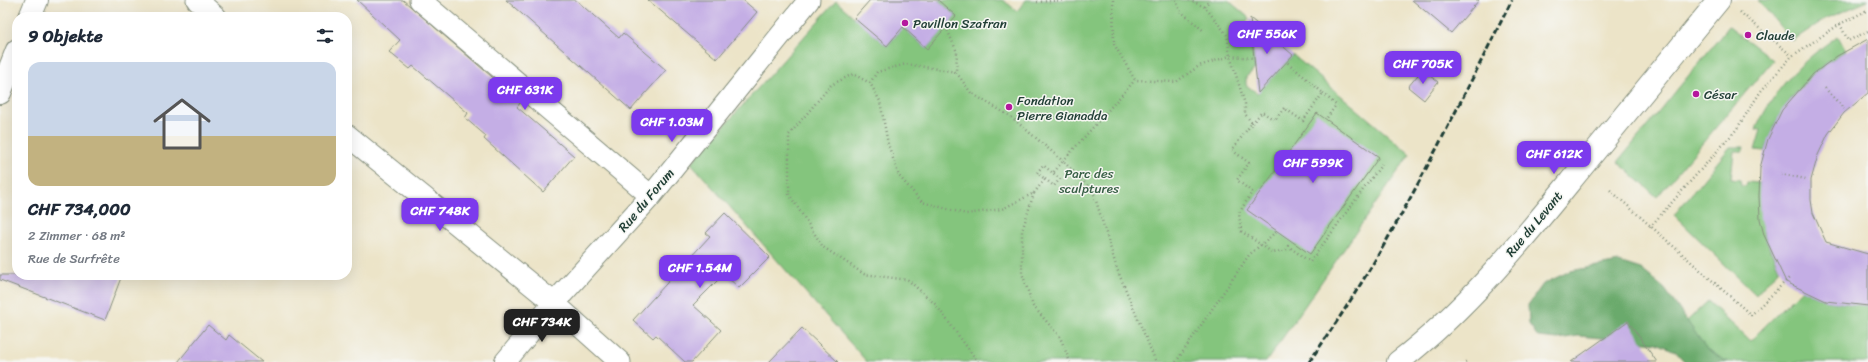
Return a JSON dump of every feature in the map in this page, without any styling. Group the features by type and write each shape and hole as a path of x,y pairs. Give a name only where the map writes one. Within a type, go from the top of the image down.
{"street":[{"path":"32,12 37,0"},
{"path":"197,0 210,12"},
{"path":"420,0 651,196"},
{"name":"Rue du Forum","path":"505,362 554,303 651,196 809,0"},
{"name":"Rue du Levant","path":"1398,362 1417,348 1458,310 1728,5"},
{"path":"0,92 12,62"},
{"path":"352,139 554,303 620,362"}],"path":[{"path":"1037,2 1065,0"},
{"path":"1113,0 1114,44 1135,80"},
{"path":"1176,0 1180,11 1204,31"},
{"path":"1189,0 1205,7 1227,35 1230,56 1245,104 1245,114 1252,123"},
{"path":"1205,7 1209,0"},
{"path":"1728,5 1792,56"},
{"path":"1650,227 1736,130 1761,91 1792,56 1840,24 1868,10"},
{"path":"1840,24 1848,41 1868,31"},
{"path":"946,27 957,52 956,72 971,93 1010,116 1063,161 1093,191 1117,269 1156,362"},
{"path":"1135,80 1176,82 1199,66 1230,56 1254,58"},
{"path":"1287,62 1336,105 1326,119"},
{"path":"870,83 877,72 906,64 956,72"},
{"path":"978,362 936,305 908,280 864,274 823,247 789,194 789,135 831,85 853,74 870,83 880,101 888,144 898,176 922,202 966,214 1002,209 1034,193"},
{"path":"1053,173 1070,152 1115,105 1135,80"},
{"path":"1825,88 1844,109"},
{"path":"1323,93 1303,121 1284,108 1275,120 1262,112 1232,150 1249,163 1237,180 1252,192 1239,213 1241,231 1273,253 1286,250 1288,246 1310,262 1382,164"},
{"path":"1043,166 1060,179 1054,186 1045,179 1037,173 1043,166"},
{"path":"1781,174 1806,179"},
{"path":"1045,179 1034,193 1022,231 1022,273 1033,306 1060,337 1070,362"},
{"path":"1610,190 1750,315 1789,278"},
{"path":"1176,362 1249,255 1277,230"}],"green space":[{"name":"Parc des sculptures","path":"938,0 1003,0 1017,11 1026,0 1228,0 1249,18 1242,27 1242,37 1252,46 1255,69 1246,77 1246,85 1257,93 1293,55 1410,154 1266,362 867,362 691,163 836,1 887,46 903,27 927,49 956,16"},
{"path":"1758,0 1868,1 1825,19 1792,41"},
{"path":"1729,26 1773,60 1657,197 1618,162"},
{"path":"1838,36 1846,51 1833,59 1807,80 1796,93 1777,121 1765,151 1755,150 1761,130 1756,129 1780,88 1801,65"},
{"path":"1730,147 1744,147 1743,151 1734,151 1731,179 1740,180 1741,186 1746,186 1747,182 1760,183 1764,235 1779,269 1756,295 1674,215"},
{"path":"1619,262 1641,269 1665,289 1708,351 1728,362 1685,362 1675,351 1657,343 1578,336 1558,339 1538,337 1529,324 1528,305 1543,284 1570,271"},
{"path":"1802,289 1826,301 1868,306 1868,362 1728,362 1708,351 1687,321 1708,301 1750,341"}],"building":[{"path":"357,0 403,0 521,102 517,107 574,156 543,192 484,139 486,136 465,118 468,113 413,66 410,69 389,52 400,40"},
{"path":"506,0 576,0 619,38 623,33 666,70 631,110"},
{"path":"648,0 743,0 757,12 717,59"},
{"name":"Pavillon Szafran","path":"870,0 938,0 956,16 927,49 903,27 887,46 854,18"},
{"path":"1412,0 1479,0 1451,33"},
{"path":"1250,18 1293,55 1258,93 1254,58"},
{"path":"1868,39 1868,93 1844,113 1828,134 1818,155 1811,180 1811,200 1813,213 1826,242 1868,254 1868,306 1826,301 1786,282 1764,235 1760,219 1759,196 1760,168 1768,139 1782,110 1813,74 1837,56"},
{"path":"1422,70 1438,82 1424,100 1408,87"},
{"path":"1317,113 1379,157 1310,254 1247,210"},
{"path":"725,213 770,257 739,288 724,274 693,305 721,330 692,362 685,362 656,335 653,338 633,320 710,236 706,233"},
{"path":"0,275 12,275 12,280 120,280 105,320 0,280"},
{"path":"1628,321 1657,362 1571,362"},
{"path":"208,325 226,340 229,335 262,362 178,362"},
{"path":"802,328 838,362 769,362"}],"railway":[{"path":"1309,362 1366,275 1392,230 1417,185 1512,0"}],"place":[{"name":"Pavillon Szafran","path":"905,23"},
{"name":"Claude","path":"1748,35"},
{"name":"César","path":"1696,94"},
{"name":"Fondation Pierre Gianadda","path":"1009,107"}]}
